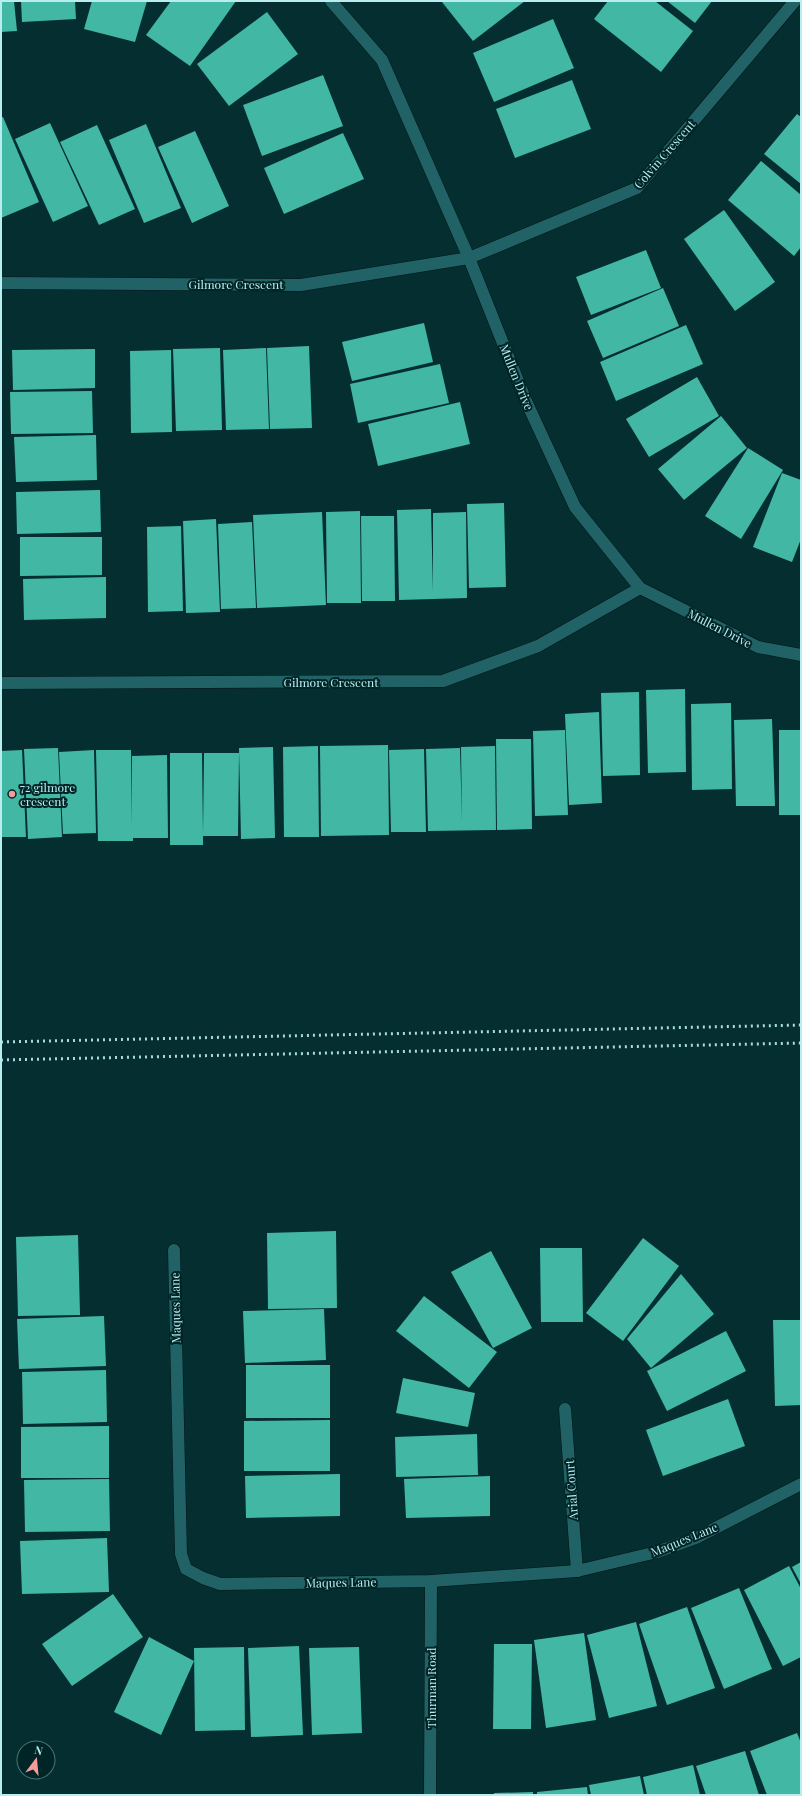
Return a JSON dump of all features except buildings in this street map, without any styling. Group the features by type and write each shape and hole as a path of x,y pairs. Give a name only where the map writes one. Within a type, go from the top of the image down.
{"street":[{"name":"Mullen Drive","path":"331,1 382,60 469,258 526,401 575,507 640,588 758,647 801,655"},
{"name":"Colvin Crescent","path":"469,258 637,188 794,1"},
{"name":"Gilmore Crescent","path":"1,283 301,285 469,258"},
{"name":"Gilmore Crescent","path":"1,683 443,681 538,646 640,588"},
{"name":"Maques Lane","path":"174,1250 179,1538 181,1554 186,1569 203,1578 220,1584 431,1581 577,1571 657,1552 698,1537 801,1484"},
{"name":"Arial Court","path":"565,1409 577,1571"},
{"name":"Thurman Road","path":"430,1795 431,1581"}],"railway":[{"path":"1,1042 801,1025"},
{"path":"1,1060 801,1043"}],"place":[{"name":"72 gilmore crescent","path":"12,794"}]}
